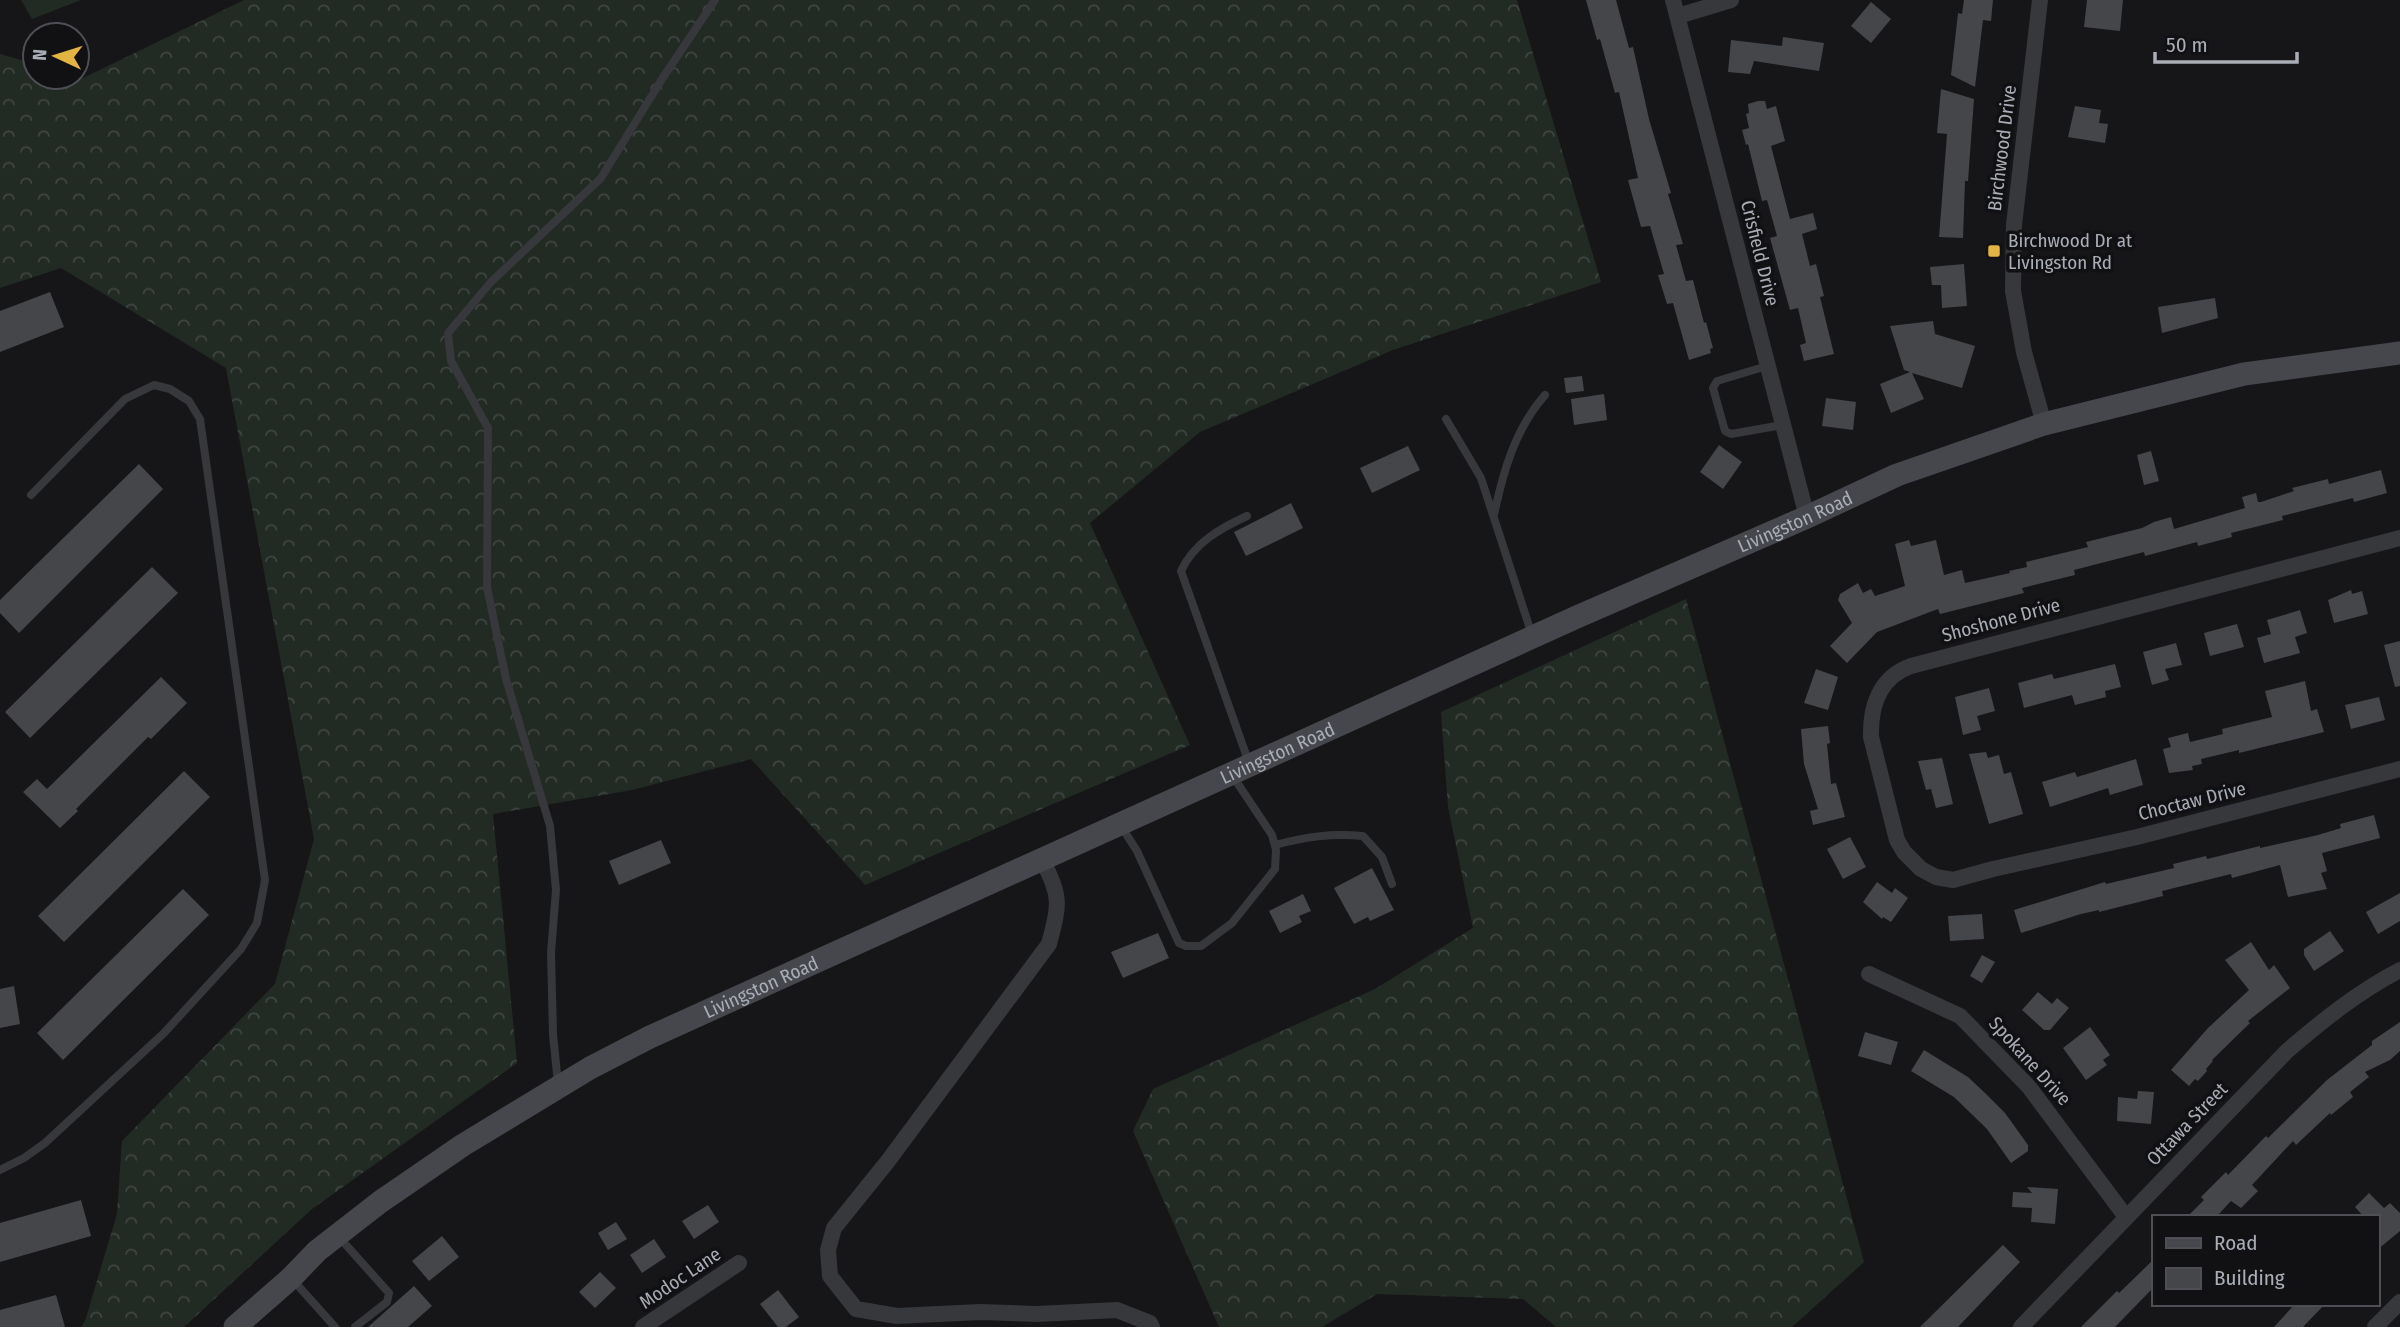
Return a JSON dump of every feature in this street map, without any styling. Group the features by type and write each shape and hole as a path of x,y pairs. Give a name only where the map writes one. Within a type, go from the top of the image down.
{"main road":[{"name":"Livingston Road","path":"247,1323 317,1251 380,1202 463,1145 559,1087 650,1037 1041,859 1897,475 2044,424 2244,374 2400,353"}],"street":[{"name":"Crisfield Drive","path":"1673,0 1807,517"},
{"path":"1678,16 1731,0"},
{"name":"Birchwood Drive","path":"2040,0 2014,225 2013,291 2024,352 2044,424"},
{"name":"Shoshone Drive","path":"1993,869 1953,880 1936,877 1921,870 1897,840 1871,737 1874,706 1885,683 1892,676 1900,670 1927,661 2400,538"},
{"name":"Choctaw Drive","path":"1993,869 2137,837 2400,769"},
{"path":"1041,859 1058,897 1049,944 888,1161 834,1228 828,1250 830,1276 856,1309 897,1316 981,1311 1062,1320 1117,1310 1150,1323 1152,1327"},
{"name":"Ottawa Street","path":"2021,1327 2287,1051 2333,1013 2400,970"},
{"name":"Spokane Drive","path":"1869,974 1959,1016 2029,1087 2126,1217"},
{"name":"Modoc Lane","path":"643,1327 739,1263"},
{"path":"2375,1327 2400,1302"}],"lane":[{"path":"559,1087 553,1034 551,953 556,890 550,826 506,679 487,587 488,428 451,361 448,333 491,282 601,178 715,0"},
{"path":"1768,366 1717,381 1713,388 1725,431 1731,434 1782,425"},
{"path":"0,1170 45,1143 164,1033 233,958 257,923 265,880 200,418 190,401 170,389 154,385 125,399 31,495"},
{"path":"1494,518 1501,479 1516,440 1534,408 1545,395"},
{"path":"1446,419 1481,478 1533,638"},
{"path":"1119,824 1137,851 1179,943 1186,946 1201,946 1232,923 1275,869 1276,850 1272,835 1241,770 1181,571 1191,553 1209,537 1247,516"},
{"path":"1275,845 1310,836 1363,836 1382,857 1392,884"},
{"path":"338,1236 389,1293 387,1302 355,1327"},
{"path":"291,1278 335,1327"}],"green space":[{"path":"21,0 81,0 32,19"},
{"path":"244,0 1517,0 1601,282 1393,350 1200,432 1090,523 1190,745 865,885 751,759 632,790 493,814 517,1063 312,1209 184,1327 81,1327 117,1214 122,1141 275,984 314,839 226,368 61,268 0,288 0,54 21,60 21,91 91,91 91,74"},
{"path":"1686,599 1864,1262 1792,1327 1556,1327 1523,1299 1377,1294 1322,1327 1219,1327 1133,1131 1153,1089 1375,989 1473,928 1448,807 1441,712"}],"building":[{"path":"1586,0 1616,0 1629,48 1633,47 1649,119 1671,193 1668,194 1683,244 1676,245 1686,281 1693,280 1713,348 1710,349 1711,353 1689,360 1673,303 1667,304 1658,275 1664,274 1650,226 1641,227 1628,180 1638,178 1619,92 1615,93"},
{"path":"1964,0 1993,0 1991,21 1983,20 1975,87 1951,75 1958,13 1962,14"},
{"path":"2087,0 2123,0 2120,31 2084,27"},
{"path":"1871,2 1891,19 1871,43 1851,26"},
{"path":"1783,37 1824,43 1819,71 1754,61 1750,74 1728,72 1731,40 1782,46"},
{"path":"1941,89 1974,99 1968,181 1965,181 1963,238 1939,237 1947,134 1937,133"},
{"path":"1765,101 1767,109 1776,106 1785,141 1771,146 1790,219 1813,213 1817,229 1802,234 1810,266 1816,264 1824,296 1820,297 1834,354 1804,361 1800,345 1806,343 1798,308 1790,310 1770,238 1777,236 1767,200 1762,201 1742,130 1749,128 1746,114 1749,113 1748,104"},
{"path":"2075,106 2101,110 2099,123 2108,124 2105,143 2068,137"},
{"path":"1964,264 1967,306 1942,308 1941,285 1932,285 1930,267"},
{"path":"50,292 64,327 0,352 0,311"},
{"path":"2215,298 2218,318 2162,333 2158,307"},
{"path":"1933,321 1935,334 1975,346 1962,388 1912,373 1924,399 1891,413 1880,384 1910,372 1904,370 1890,326"},
{"path":"1582,376 1584,391 1566,393 1564,378"},
{"path":"1604,394 1607,420 1574,425 1571,399"},
{"path":"1826,398 1856,402 1853,430 1822,426"},
{"path":"1719,445 1742,462 1723,489 1700,472"},
{"path":"1408,446 1420,470 1372,493 1360,468"},
{"path":"2151,451 2159,481 2144,485 2137,455"},
{"path":"139,464 163,489 19,633 0,613 0,600"},
{"path":"2381,470 2387,493 2354,502 2353,498 2282,516 2283,520 2231,533 2232,537 2198,546 2197,542 2145,556 2144,552 2074,570 2075,575 2022,588 2024,593 1940,614 1938,609 1877,632 1847,663 1830,646 1852,623 1838,600 1840,594 1858,583 1863,593 1871,589 1875,596 1905,586 1895,544 1909,540 1911,546 1936,540 1944,575 1962,570 1965,583 2010,573 2009,571 2027,567 2026,562 2088,547 2086,542 2142,528 2171,517 2174,529 2245,508 2242,497 2256,493 2258,502 2261,502 2294,491 2292,488 2328,479 2329,484"},
{"path":"1291,503 1303,528 1246,556 1234,532"},
{"path":"152,567 178,593 30,738 5,712"},
{"path":"2351,590 2352,594 2362,591 2368,614 2334,623 2328,600"},
{"path":"2300,610 2307,633 2295,637 2300,653 2264,663 2257,638 2271,634 2267,620"},
{"path":"2237,624 2244,647 2210,656 2204,633"},
{"path":"2400,641 2400,686 2395,687 2384,645"},
{"path":"2176,643 2182,665 2165,669 2169,680 2152,685 2143,652"},
{"path":"2115,664 2121,687 2105,691 2106,697 2075,705 2072,695 2024,708 2018,683 2052,674 2054,679"},
{"path":"1816,669 1838,677 1828,710 1804,703"},
{"path":"161,677 187,703 151,739 148,737 60,828 23,792 37,779 47,789"},
{"path":"2305,681 2311,711 2317,709 2324,732 2239,753 2239,750 2201,759 2202,764 2192,766 2193,770 2169,773 2163,749 2171,747 2168,738 2188,733 2190,742 2223,734 2222,729 2272,717 2265,691"},
{"path":"1989,688 1995,711 1977,716 1981,730 1963,735 1955,697"},
{"path":"2379,697 2385,720 2351,729 2345,705"},
{"path":"1828,726 1831,784 1836,783 1845,817 1813,825 1810,811 1818,809 1804,764 1801,729"},
{"path":"1986,752 1988,758 1999,755 2004,774 2011,772 2023,814 1989,824 1969,754"},
{"path":"1942,758 1953,804 1936,808 1931,789 1926,790 1918,761"},
{"path":"2136,759 2143,785 2110,795 2108,788 2050,807 2042,782 2075,772 2077,777"},
{"path":"184,771 210,797 64,942 38,916"},
{"path":"2374,815 2380,838 2322,853 2327,871 2321,873 2327,889 2288,897 2280,865 2232,878 2231,874 2162,891 2163,896 2081,914 2021,933 2014,910 2105,882 2106,884 2174,868 2173,864 2318,835 2341,828 2340,824"},
{"path":"1850,837 1866,867 1843,879 1827,849"},
{"path":"661,840 671,863 619,885 609,861"},
{"path":"1372,868 1394,910 1370,921 1368,917 1354,924 1334,888"},
{"path":"1877,882 1892,893 1895,888 1908,898 1891,922 1883,917 1882,919 1863,902"},
{"path":"183,889 209,915 63,1060 37,1033"},
{"path":"2400,893 2400,921 2378,934 2366,912"},
{"path":"1303,894 1311,911 1299,916 1302,922 1280,933 1269,911"},
{"path":"1982,914 1984,939 1950,941 1948,916"},
{"path":"2330,931 2344,951 2314,971 2304,955 2304,949"},
{"path":"1158,933 1169,958 1123,978 1111,952"},
{"path":"2251,942 2269,970 2274,965 2290,988 2248,1021 2250,1023 2212,1060 2198,1081 2195,1079 2189,1086 2171,1070 2208,1028 2249,990 2225,960"},
{"path":"1982,955 1995,962 1982,983 1970,976"},
{"path":"14,986 20,1024 0,1028 0,989"},
{"path":"2038,992 2052,1004 2057,998 2069,1008 2050,1030 2044,1030 2022,1010"},
{"path":"2400,1022 2400,1051 2390,1060 2365,1072 2369,1077 2350,1092 2353,1097 2331,1115 2330,1113 2296,1145 2293,1141 2252,1185 2258,1191 2241,1208 2231,1201 2218,1215 2189,1215 2204,1200 2201,1197 2226,1172 2228,1175 2327,1080 2372,1045 2372,1041"},
{"path":"2090,1027 2110,1055 2103,1060 2107,1065 2086,1080 2063,1048"},
{"path":"1865,1032 1898,1042 1891,1065 1858,1056"},
{"path":"1924,1050 1968,1077 1985,1093 2005,1113 2028,1145 2028,1151 2011,1163 1987,1129 1954,1097 1911,1071"},
{"path":"2138,1091 2154,1092 2151,1124 2117,1121 2118,1097 2137,1099"},
{"path":"2027,1187 2058,1189 2055,1224 2031,1222 2032,1208 2012,1207 2013,1192 2032,1193"},
{"path":"2369,1193 2384,1208 2390,1203 2400,1213 2400,1231 2379,1248 2379,1215 2362,1215 2355,1207"},
{"path":"81,1200 91,1236 0,1262 0,1223"},
{"path":"708,1205 719,1222 694,1239 682,1221"},
{"path":"616,1222 627,1239 608,1250 598,1233"},
{"path":"442,1236 459,1257 429,1281 412,1261"},
{"path":"654,1239 666,1257 642,1273 630,1255"},
{"path":"2003,1245 2020,1262 1958,1327 1920,1327"},
{"path":"2152,1261 2152,1289 2115,1327 2081,1327 2117,1291 2119,1293"},
{"path":"600,1272 616,1288 595,1308 579,1292"},
{"path":"414,1286 432,1306 408,1327 368,1327"},
{"path":"778,1290 799,1317 786,1327 778,1327 760,1304"},
{"path":"56,1295 65,1327 0,1327 0,1310"},
{"path":"2293,1306 2323,1306 2303,1327 2274,1327"}],"place":[{"name":"Birchwood Dr at Livingston Rd","path":"1994,251"}]}
